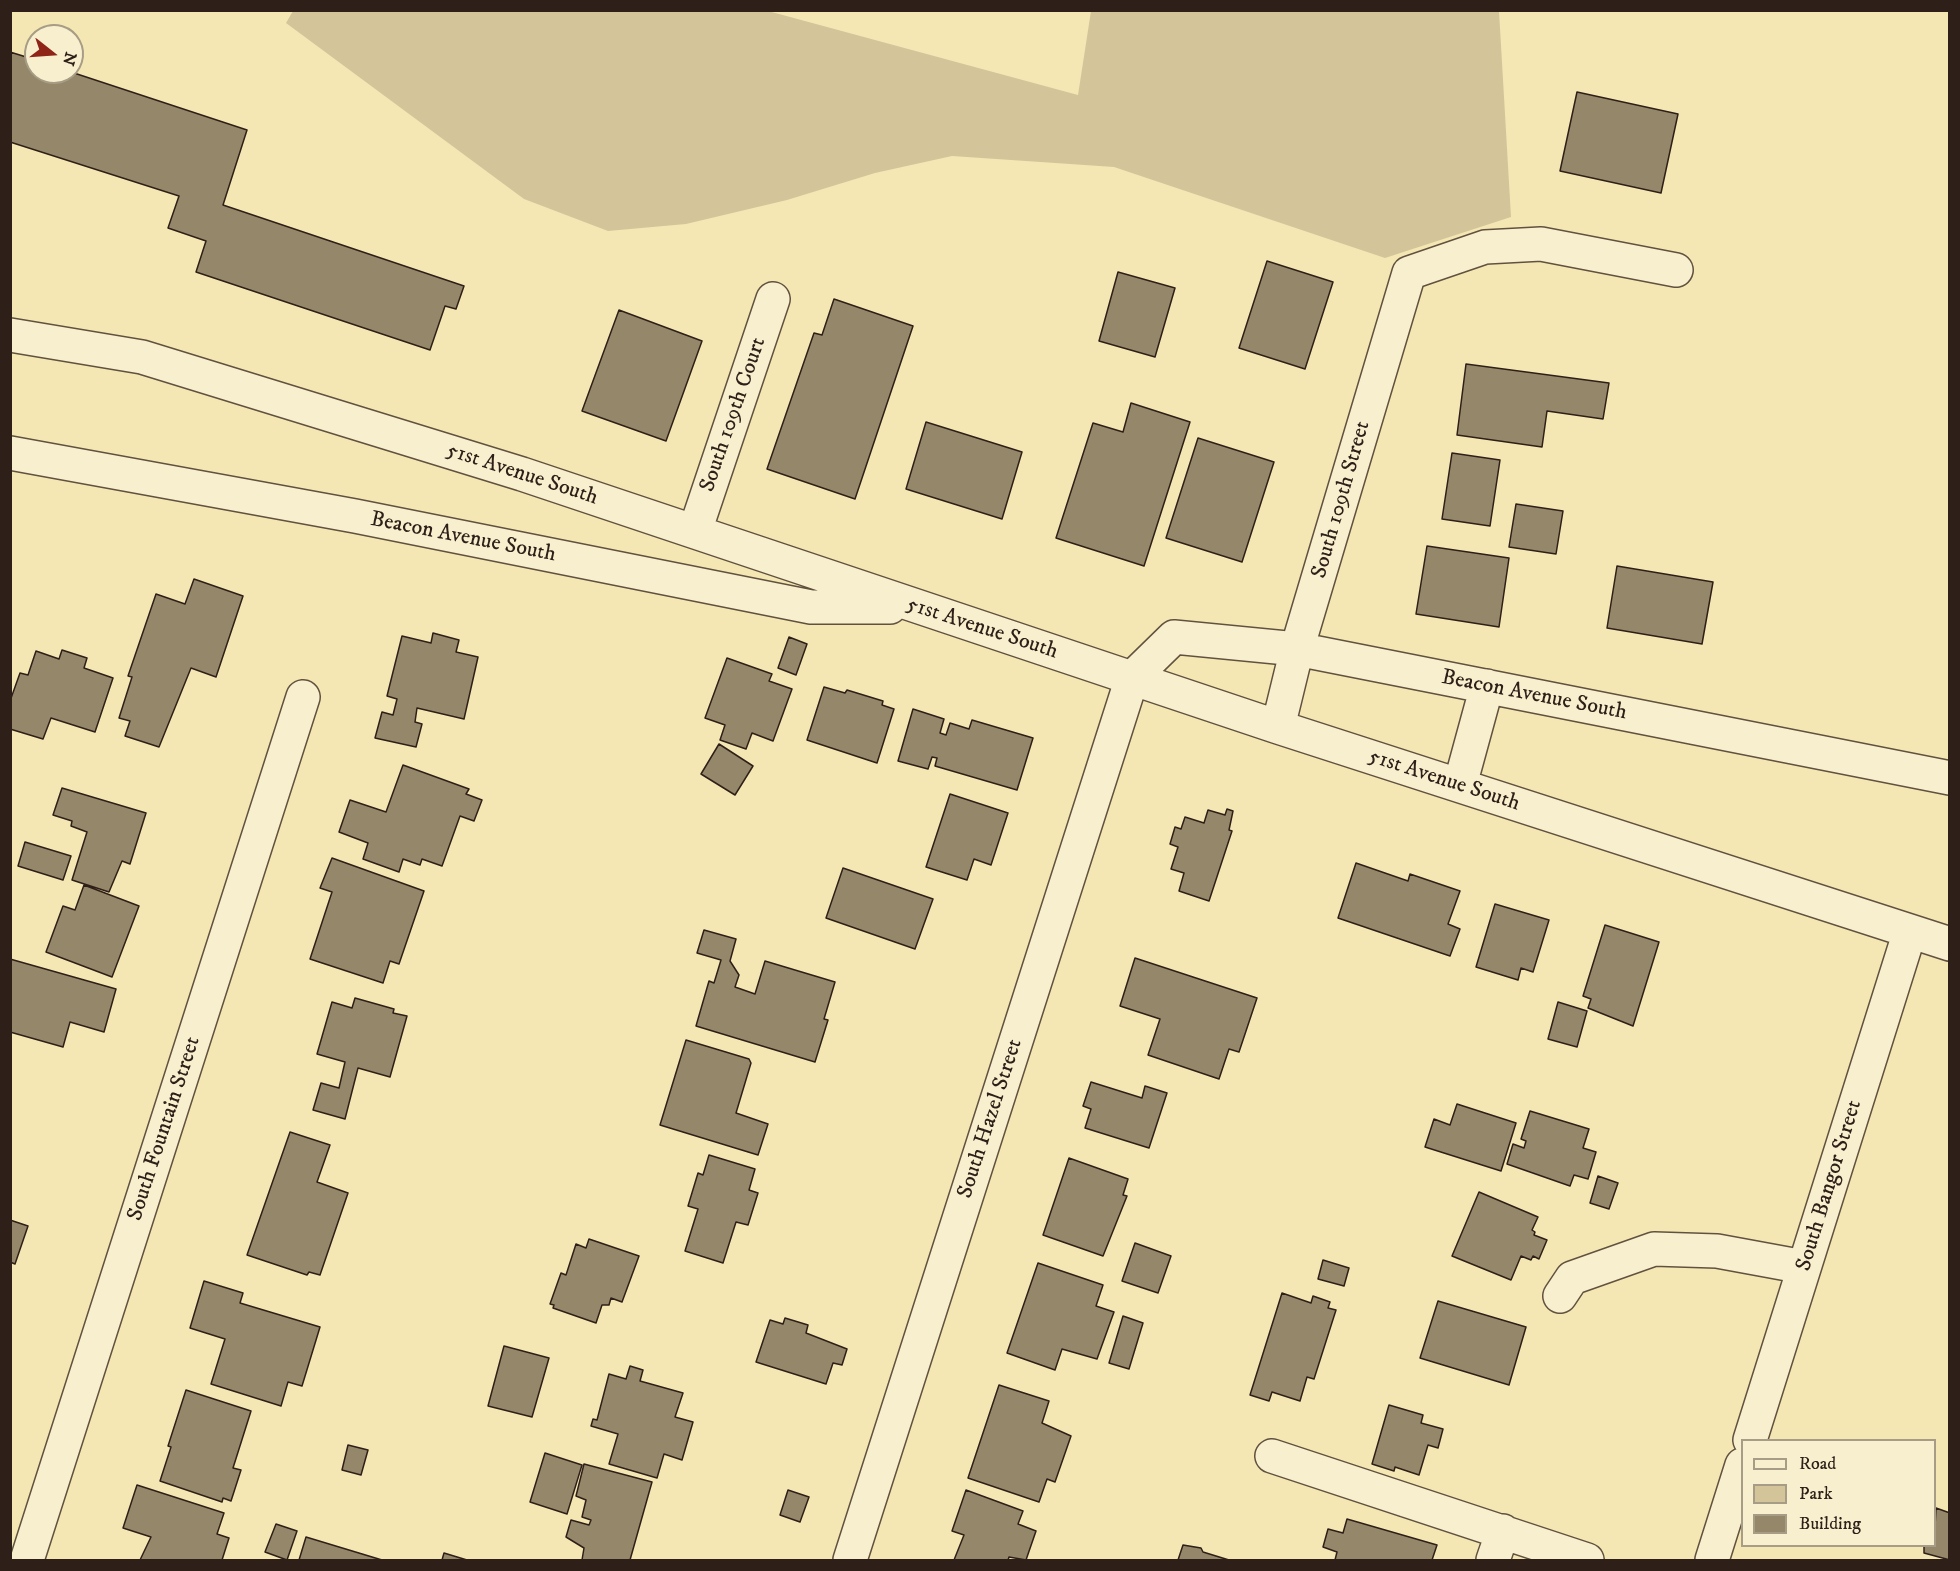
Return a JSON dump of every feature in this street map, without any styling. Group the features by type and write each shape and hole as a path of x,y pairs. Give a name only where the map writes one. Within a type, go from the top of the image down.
{"street":[{"name":"South 109th Street","path":"1278,727 1297,649 1409,273 1485,247 1541,244 1676,270"},
{"name":"South 109th Court","path":"695,531 773,299"},
{"name":"51st Avenue South","path":"10,334 142,357 695,531 1278,727 1950,944"},
{"name":"Beacon Avenue South","path":"10,453 344,514 811,607 916,607"},
{"name":"Beacon Avenue South","path":"1132,678 1174,637 1297,649 1950,778"},
{"name":"South Hazel Street","path":"850,1560 1132,678"},
{"path":"1460,785 1487,686"},
{"name":"South Fountain Street","path":"27,1560 303,697"},
{"name":"South Bangor Street","path":"1750,1439 1910,931"},
{"path":"1560,1296 1572,1278 1654,1249 1717,1251 1804,1267"},
{"path":"1272,1456 1498,1546 1587,1560"},
{"path":"1712,1560 1741,1471"}],"green space":[{"path":"293,11 768,11 1078,95 1091,11 1499,11 1511,217 1385,258 1114,167 952,156 875,173 787,200 686,224 608,231 524,199 286,23"}],"building":[{"path":"10,52 24,56 24,84 84,84 84,76 247,130 223,205 464,286 456,309 445,306 430,350 196,272 206,241 168,228 179,196 10,142"},
{"path":"1577,92 1678,114 1661,193 1560,171"},
{"path":"1267,261 1333,282 1305,369 1239,348"},
{"path":"1118,272 1175,288 1155,357 1099,341"},
{"path":"834,299 913,326 855,499 767,469 814,333 822,335"},
{"path":"619,310 702,341 666,441 582,411"},
{"path":"1466,364 1609,383 1603,419 1547,411 1542,447 1457,435"},
{"path":"1131,403 1190,422 1144,566 1056,538 1093,423 1123,432"},
{"path":"926,422 1022,452 1002,519 906,489"},
{"path":"1198,438 1274,462 1242,562 1166,538"},
{"path":"1452,453 1500,460 1490,526 1442,519"},
{"path":"1516,504 1563,511 1556,554 1509,547"},
{"path":"1427,546 1509,558 1499,627 1416,614"},
{"path":"1617,566 1713,582 1702,644 1607,628"},
{"path":"194,579 243,596 216,677 191,668 159,747 125,736 130,721 119,718 132,677 128,676 156,594 185,604"},
{"path":"433,633 459,640 456,652 478,657 464,719 417,708 415,722 422,724 416,747 375,738 382,712 393,715 397,699 387,696 402,636 431,643"},
{"path":"789,637 807,644 796,675 778,668"},
{"path":"62,650 87,658 84,668 113,678 95,732 51,718 43,739 10,729 10,701 20,673 28,675 36,651 59,659"},
{"path":"727,658 772,674 769,681 792,689 773,741 752,733 746,749 720,740 725,725 705,718"},
{"path":"824,687 845,693 847,690 883,701 882,705 894,709 877,763 807,740"},
{"path":"913,709 944,719 940,733 946,735 950,723 969,729 972,720 1033,738 1017,790 935,766 937,758 932,757 928,769 898,761"},
{"path":"719,744 753,766 735,795 701,774"},
{"path":"403,765 469,789 466,794 482,800 474,821 460,816 442,866 422,859 420,865 403,859 399,872 363,859 368,843 339,832 350,800 386,812"},
{"path":"62,788 146,813 130,864 122,861 109,892 72,880 87,832 71,826 72,821 53,815"},
{"path":"950,794 1008,813 991,865 974,859 967,880 926,867"},
{"path":"1227,809 1233,811 1229,830 1232,831 1209,901 1179,891 1184,873 1171,869 1178,847 1170,844 1175,827 1181,829 1185,817 1204,823 1208,810 1225,815"},
{"path":"25,842 71,856 63,880 18,866"},
{"path":"332,858 424,891 399,964 390,961 383,983 310,959 332,892 320,888"},
{"path":"1356,863 1408,881 1410,874 1460,891 1448,924 1460,929 1450,956 1338,918"},
{"path":"843,868 933,899 915,949 826,918"},
{"path":"84,885 139,906 112,977 46,952 63,906 75,910"},
{"path":"1495,904 1549,920 1533,972 1521,968 1518,980 1476,967"},
{"path":"1605,925 1659,942 1633,1026 1588,1008 1591,999 1583,996"},
{"path":"704,930 736,939 730,961 739,975 735,987 755,994 765,961 835,982 824,1019 828,1020 815,1062 696,1026 709,981 714,983 721,960 697,953"},
{"path":"1135,958 1257,998 1239,1052 1229,1049 1219,1079 1148,1055 1160,1019 1120,1006"},
{"path":"10,959 116,989 104,1032 70,1022 63,1047 10,1032"},
{"path":"355,998 394,1009 393,1013 407,1016 390,1077 358,1068 345,1119 313,1110 321,1083 339,1088 345,1062 317,1054 332,1002 352,1008"},
{"path":"1558,1002 1587,1011 1577,1047 1548,1039"},
{"path":"686,1040 749,1059 751,1063 736,1113 768,1124 758,1155 660,1125"},
{"path":"1091,1082 1142,1098 1145,1086 1167,1093 1149,1148 1085,1128 1091,1109 1083,1106"},
{"path":"1457,1104 1516,1123 1501,1171 1425,1147 1434,1119 1450,1125"},
{"path":"1530,1111 1589,1129 1583,1148 1596,1152 1588,1179 1574,1175 1570,1186 1507,1164 1513,1144 1524,1148 1526,1141 1521,1139"},
{"path":"290,1132 330,1145 317,1182 348,1193 320,1275 309,1272 307,1275 247,1255"},
{"path":"709,1155 755,1169 749,1190 758,1193 748,1225 736,1222 723,1263 685,1251 698,1209 688,1206 698,1173 703,1175"},
{"path":"1069,1158 1128,1179 1123,1195 1127,1196 1103,1256 1043,1235"},
{"path":"1598,1176 1618,1183 1609,1209 1590,1203"},
{"path":"1479,1192 1538,1217 1532,1230 1535,1232 1534,1235 1547,1240 1539,1259 1533,1256 1531,1260 1521,1256 1511,1280 1452,1256"},
{"path":"10,1220 28,1226 15,1264 10,1262"},
{"path":"589,1239 639,1256 622,1302 611,1298 609,1305 602,1305 596,1323 553,1308 554,1305 550,1304 561,1273 566,1275 576,1244 586,1248"},
{"path":"1135,1243 1171,1256 1158,1293 1122,1281"},
{"path":"1323,1260 1349,1268 1344,1286 1318,1279"},
{"path":"1038,1263 1103,1285 1096,1306 1114,1312 1097,1359 1062,1349 1055,1370 1007,1353"},
{"path":"204,1281 243,1293 240,1303 320,1327 302,1386 288,1382 281,1406 211,1384 225,1339 190,1328"},
{"path":"1282,1293 1311,1303 1313,1296 1330,1302 1328,1308 1336,1310 1314,1379 1307,1377 1300,1401 1272,1392 1269,1401 1250,1395"},
{"path":"1438,1301 1526,1327 1509,1385 1420,1358"},
{"path":"1123,1316 1143,1323 1129,1369 1109,1363"},
{"path":"785,1318 808,1325 806,1333 847,1349 842,1365 833,1363 826,1384 756,1362 770,1320 783,1324"},
{"path":"504,1346 549,1358 532,1417 488,1406"},
{"path":"630,1366 643,1370 640,1381 683,1393 675,1417 693,1422 682,1460 664,1454 657,1478 609,1464 618,1434 591,1426 593,1419 597,1420 609,1374 626,1379"},
{"path":"999,1385 1049,1401 1042,1423 1071,1436 1055,1482 1047,1479 1039,1502 968,1478"},
{"path":"186,1390 251,1411 233,1468 241,1470 231,1501 223,1498 222,1502 160,1481 171,1447 168,1446"},
{"path":"1389,1405 1423,1415 1421,1423 1443,1429 1438,1448 1428,1445 1419,1475 1395,1467 1394,1471 1372,1464"},
{"path":"348,1445 368,1450 361,1475 342,1470"},
{"path":"545,1453 582,1465 567,1514 530,1502"},
{"path":"584,1464 652,1482 630,1560 582,1560 584,1548 566,1537 571,1520 589,1525 591,1520 582,1517 586,1500 576,1496"},
{"path":"137,1485 224,1513 217,1534 229,1538 222,1560 140,1560 151,1537 123,1528"},
{"path":"788,1490 809,1497 800,1522 780,1515"},
{"path":"966,1490 1023,1511 1018,1524 1036,1531 1026,1560 1009,1557 1008,1560 954,1560 964,1535 952,1531"},
{"path":"1936,1508 1950,1513 1950,1560 1924,1553 1924,1547 1936,1547"},
{"path":"1347,1519 1437,1545 1432,1560 1335,1560 1337,1552 1323,1547 1328,1529 1343,1533"},
{"path":"276,1524 297,1531 287,1560 265,1552"},
{"path":"306,1537 382,1560 299,1560"},
{"path":"1183,1545 1201,1548 1203,1552 1229,1560 1178,1560"},
{"path":"444,1553 467,1560 442,1560"}]}
